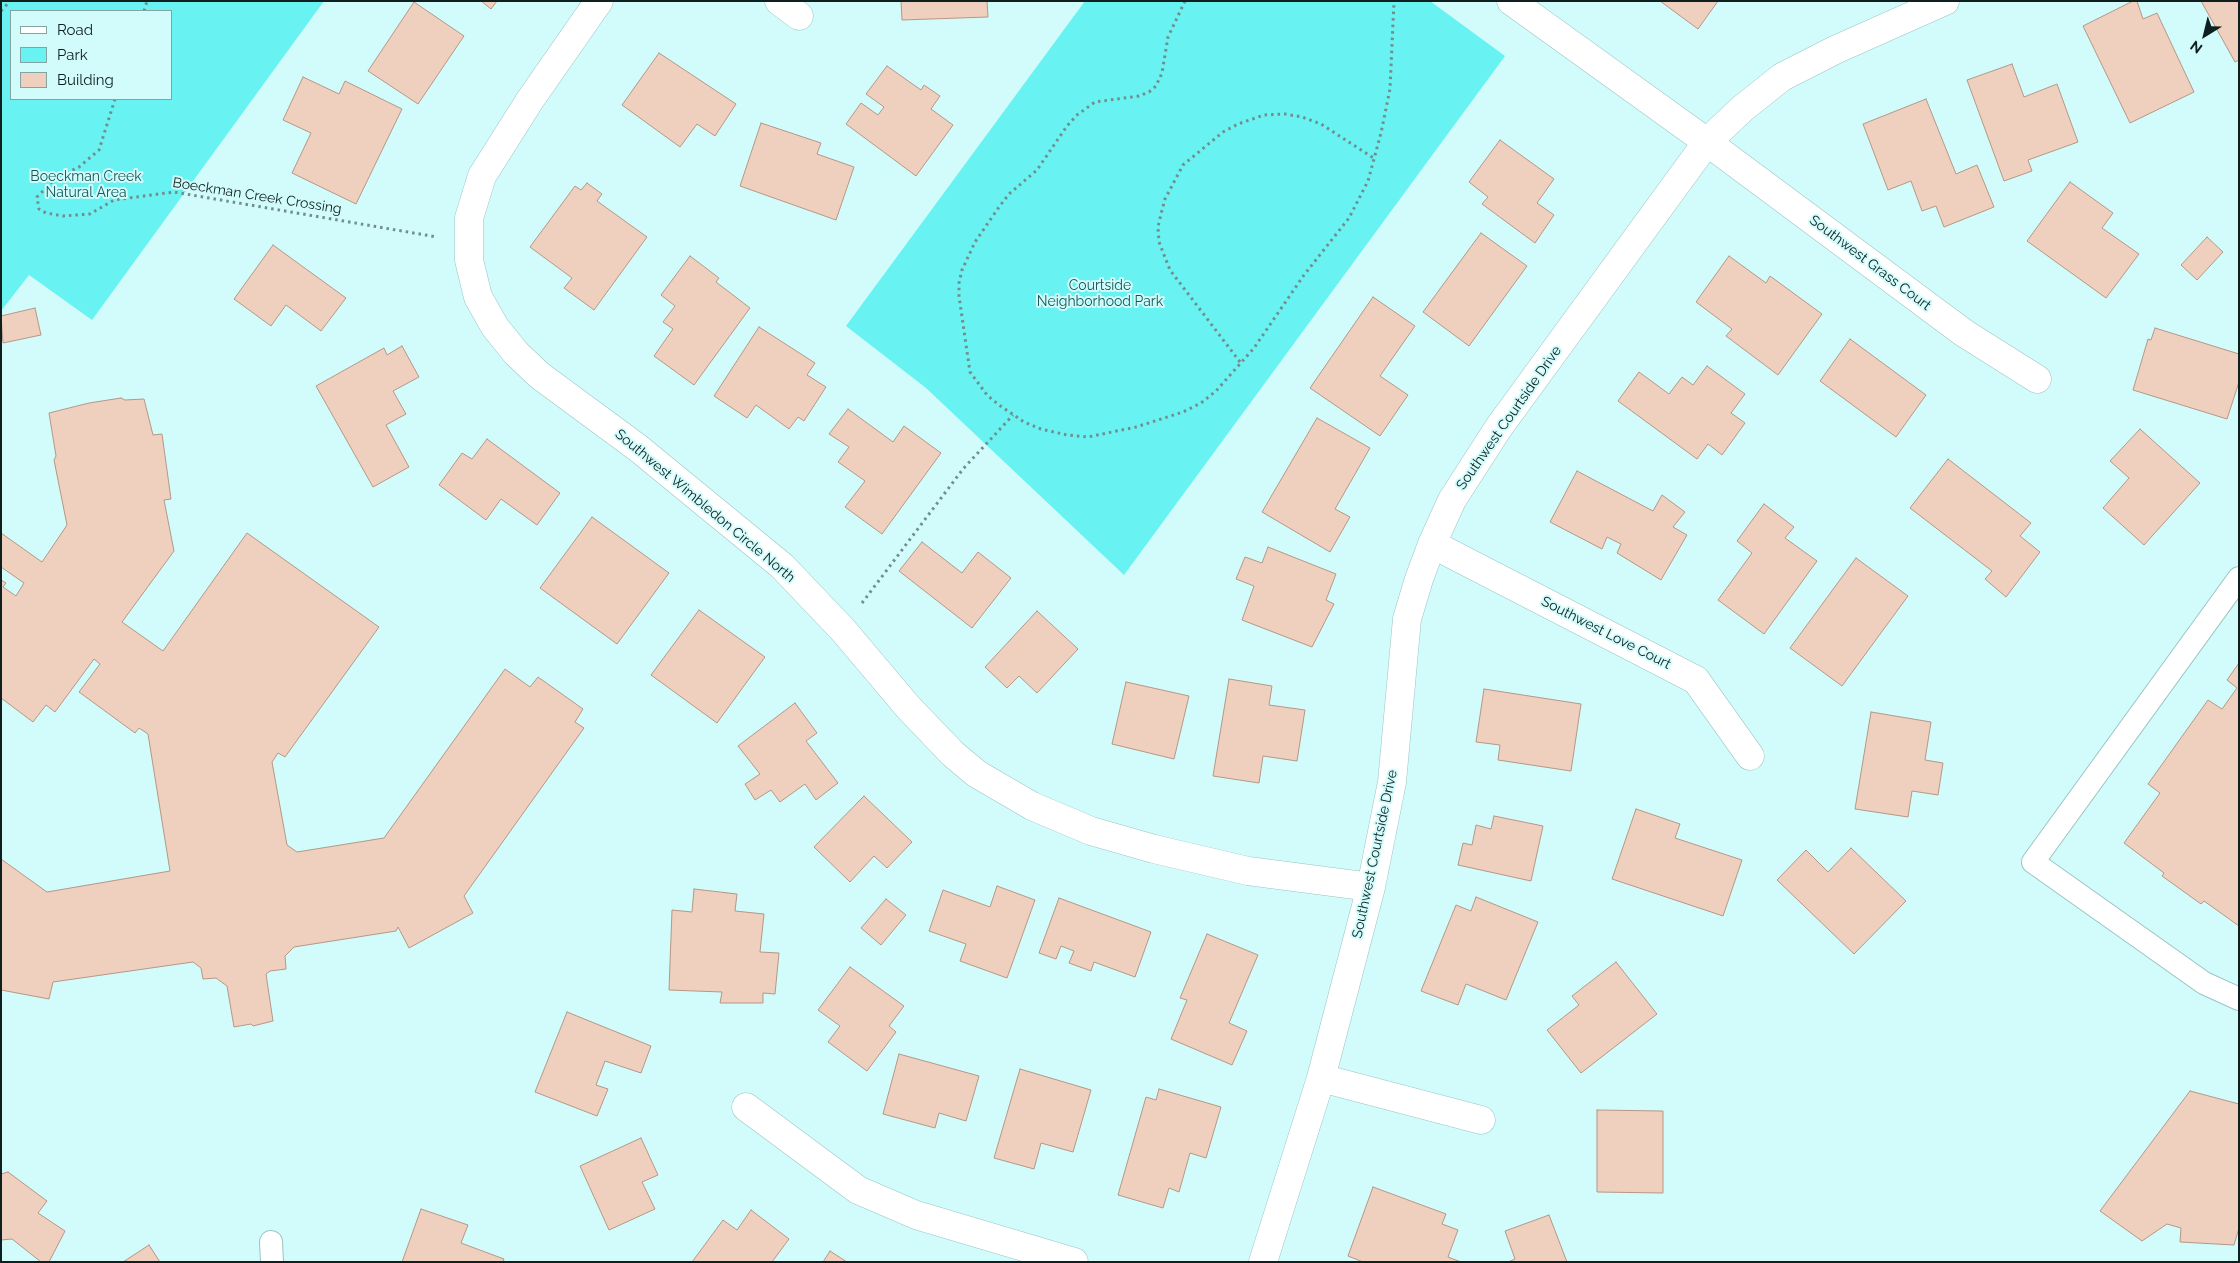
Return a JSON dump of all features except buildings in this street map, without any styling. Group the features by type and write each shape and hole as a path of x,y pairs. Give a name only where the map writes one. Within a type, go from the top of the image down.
{"street":[{"name":"Southwest Wimbledon Circle North","path":"599,1 530,100 482,176 469,218 469,260 478,297 495,327 516,353 539,375 638,448 782,566 842,630 908,707 953,754 977,774 1032,806 1091,831 1154,849 1248,871 1371,887"},
{"name":"Southwest Grass Court","path":"1511,1 1707,142 1964,332 2037,379"},
{"name":"Southwest Courtside Drive","path":"1263,1262 1321,1078 1371,887 1392,782 1407,619 1432,544 1452,500 1499,427 1707,142 1743,108 1782,77 1930,4"},
{"name":"Southwest Love Court","path":"1432,544 1696,680 1750,756"},
{"path":"1321,1078 1481,1120"},
{"path":"746,1108 858,1190 916,1215 1074,1262"}],"lane":[{"path":"2239,578 2033,862 2204,984 2239,999"}],"path":[{"path":"1,11 10,1"},
{"path":"1185,1 1168,37 1162,73 1156,86 1149,92 1139,96 1096,102 1077,116 1067,126 1037,170 1009,194 999,207 975,242 962,270 959,296 970,372 987,396 1013,415 1041,429 1067,435 1088,437 1112,434 1184,412 1201,404 1216,391 1254,348 1299,281 1349,218 1368,181 1375,159 1390,89 1394,1"},
{"name":"Boeckman Creek Crossing","path":"115,100 98,150 79,167 56,178 37,197 40,209 46,213 62,216 90,214 114,200 174,192 469,243"},
{"path":"1240,362 1170,270 1159,242 1158,227 1165,199 1183,165 1223,132 1238,124 1264,115 1285,114 1302,117 1321,124 1375,159"},
{"path":"842,630 963,469 1013,415"}],"green space":[{"name":"Boeckman Creek Natural Area","path":"1,1 324,1 92,320 29,275 1,311"},
{"name":"Courtside Neighborhood Park","path":"1085,1 1430,1 1505,56 1124,575 926,388 846,326"}]}
